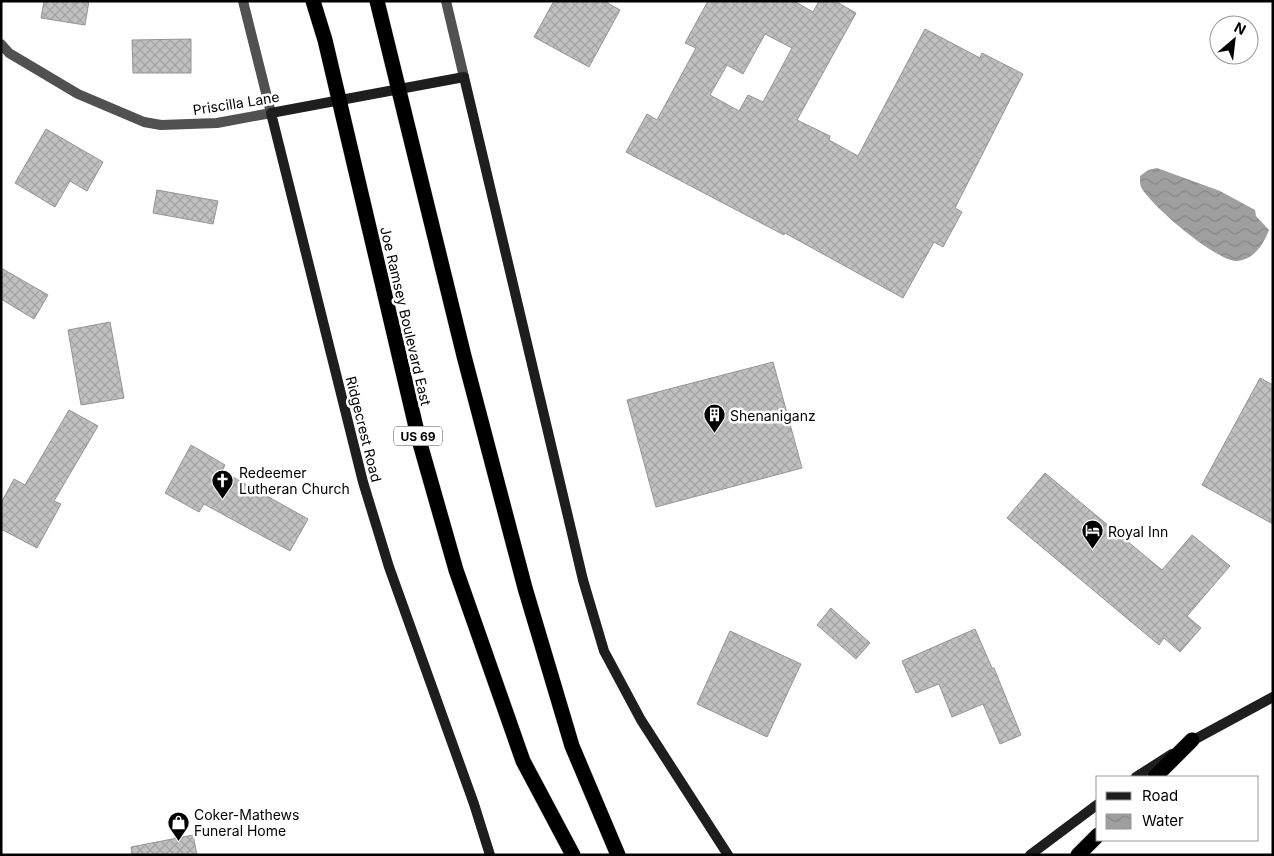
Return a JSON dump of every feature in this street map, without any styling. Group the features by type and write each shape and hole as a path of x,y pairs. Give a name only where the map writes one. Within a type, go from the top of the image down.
{"highway":[{"name":"Joe Ramsey Boulevard East","path":"313,1 339,100 419,440 456,570 523,761 573,855"},
{"path":"376,1 464,356 525,588 572,746 618,855"},
{"path":"1156,776 1192,740"},
{"path":"1078,855 1096,837"}],"street":[{"name":"Ridgecrest Road","path":"242,1 363,482 389,567 474,804 490,855"},
{"path":"446,1 583,580 604,651 641,720 728,855"},
{"name":"Priscilla Lane","path":"1,44 9,53 78,94 144,122 161,125 210,123 464,77"},
{"path":"1138,776 1192,740 1273,697"},
{"path":"1030,855 1096,806"}],"water":[{"path":"1157,168 1220,191 1255,210 1256,216 1269,230 1258,250 1244,260 1228,259 1186,232 1147,196 1141,187 1140,176 1148,170"}],"building":[{"path":"44,1 89,1 85,25 41,18"},
{"path":"554,1 604,1 620,10 589,67 534,37"},
{"path":"708,1 794,1 813,12 819,1 835,1 856,13 797,120 830,136 829,140 858,156 925,29 980,58 982,53 1023,74 955,208 962,212 943,247 934,242 903,298 785,233 784,235 626,152 647,114 657,120 696,48 685,43","holes":["765,34 792,48 763,102 748,95 739,111 710,95 727,65 743,74"]},
{"path":"191,39 191,73 133,73 132,40"},
{"path":"46,129 103,162 87,191 70,181 55,207 15,183"},
{"path":"157,190 218,201 213,224 153,213"},
{"path":"1,268 48,295 34,319 1,299"},
{"path":"110,322 124,398 81,405 68,330"},
{"name":"Shenaniganz","path":"773,362 802,468 656,507 627,400"},
{"path":"1260,378 1273,385 1273,524 1202,485"},
{"path":"69,410 98,426 54,501 61,504 37,548 1,529 1,503 14,479 25,485"},
{"name":"Redeemer Lutheran Church","path":"191,445 225,465 222,471 308,519 290,551 204,504 199,512 165,493"},
{"name":"Royal Inn","path":"1045,473 1162,570 1192,535 1230,566 1187,616 1201,628 1180,652 1164,638 1159,645 1007,518"},
{"path":"831,608 870,643 856,659 817,625"},
{"path":"975,629 992,668 994,668 1021,735 1000,744 983,704 952,717 939,684 916,693 902,661"},
{"path":"730,631 801,664 767,737 697,704"},
{"name":"Coker-Mathews Funeral Home","path":"193,835 197,855 132,855 131,847"}],"place":[{"name":"Shenaniganz","path":"714,434"},
{"name":"Redeemer Lutheran Church","path":"223,499"},
{"name":"Royal Inn","path":"1092,550"},
{"name":"Coker-Mathews Funeral Home","path":"178,841"}]}
